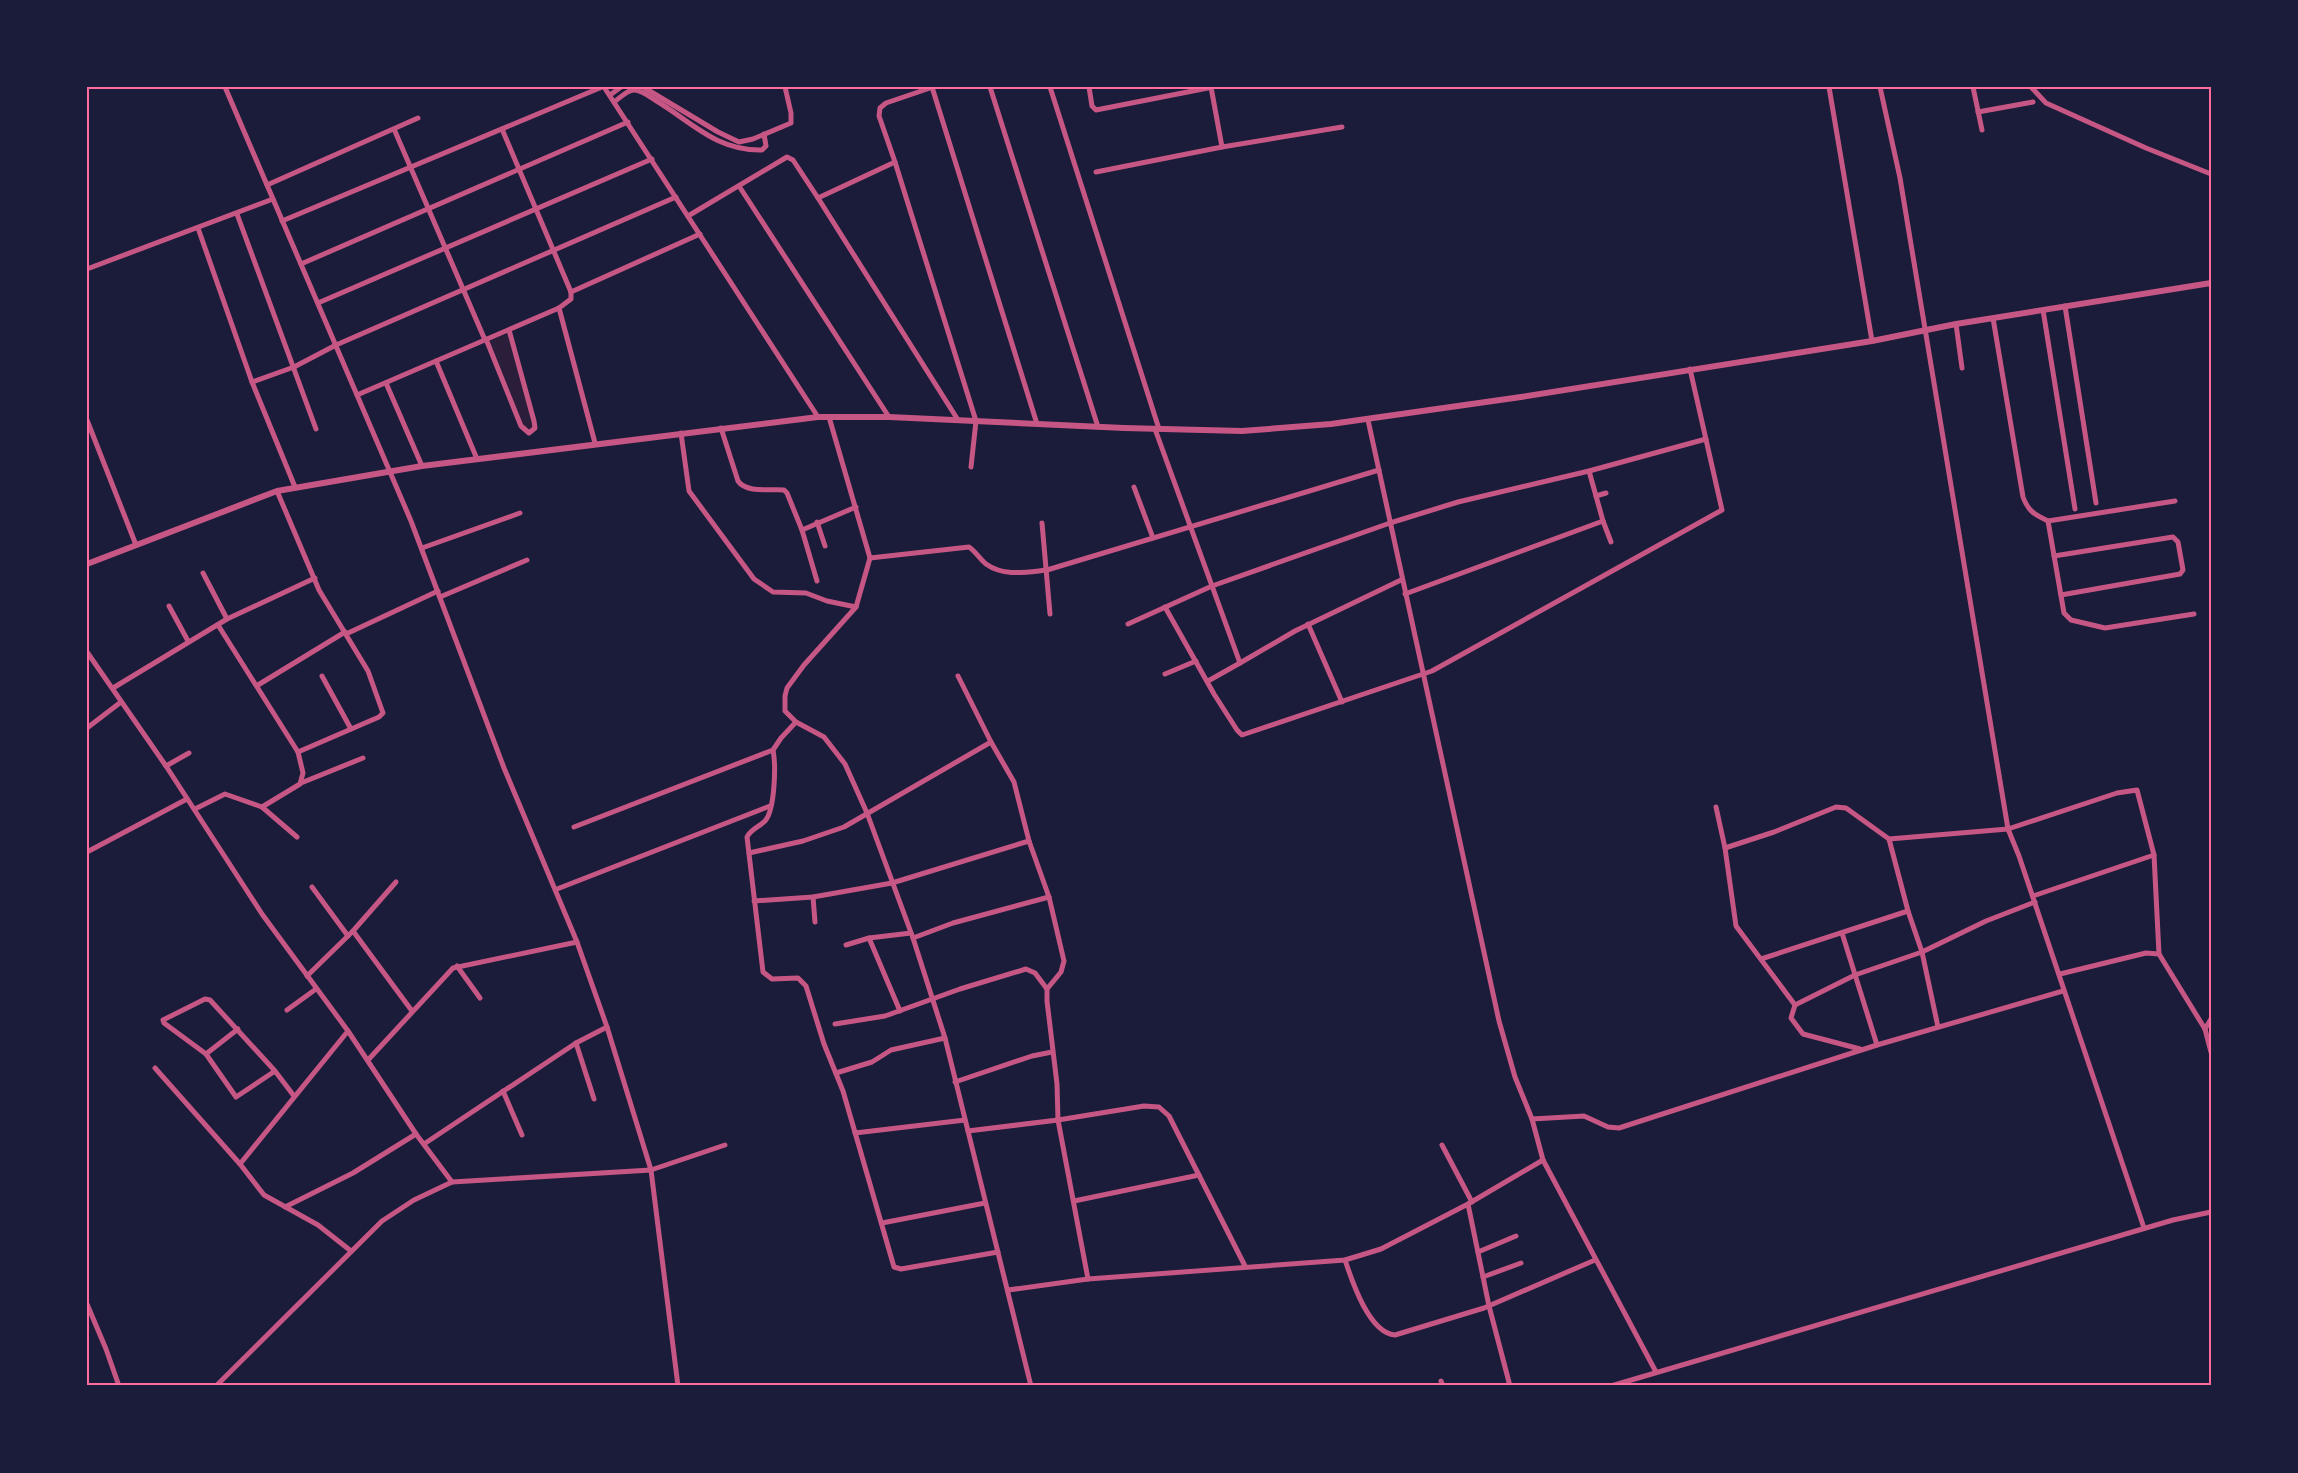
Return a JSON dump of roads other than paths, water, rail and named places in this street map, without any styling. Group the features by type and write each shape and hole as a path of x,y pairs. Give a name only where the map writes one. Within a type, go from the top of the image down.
{"street":[{"path":"225,87 422,548 504,768 557,889 607,1027 651,1170 678,1386"},
{"path":"282,221 603,87 628,122 818,417"},
{"path":"610,95 621,87"},
{"path":"643,87 733,140 746,141 791,123 785,87"},
{"path":"971,467 976,420 878,112 886,103 932,87 1037,424"},
{"path":"990,87 1098,427"},
{"path":"1050,87 1157,429 1240,663"},
{"path":"1089,87 1092,106 1096,111 1212,87 1222,147"},
{"path":"1828,87 1872,341"},
{"path":"1880,87 1900,178 2008,829 2060,974 2063,991 2144,1228"},
{"path":"1973,87 1982,130"},
{"path":"2031,87 2046,103 2146,148 2211,174"},
{"path":"614,102 626,93 636,90 674,111 724,145 748,150 762,150 766,146 765,135"},
{"path":"1978,112 2033,102"},
{"path":"267,184 418,118"},
{"path":"301,264 628,122"},
{"path":"1096,172 1222,147 1342,127"},
{"path":"394,129 462,289 486,339 521,426 530,433 535,428 534,421 509,330"},
{"path":"357,395 559,308 571,298 571,292 502,129"},
{"path":"688,216 790,157 958,420"},
{"path":"318,303 652,159"},
{"path":"818,198 895,162"},
{"path":"739,186 889,417"},
{"path":"252,382 294,368 336,345 676,197"},
{"path":"87,269 273,199"},
{"path":"237,214 316,429"},
{"path":"198,228 252,382 295,487"},
{"path":"571,292 700,234"},
{"path":"87,564 277,491 389,470 818,417 889,417 1098,427 1253,430 1368,420 1872,341 1956,324 2211,283"},
{"path":"2065,306 2096,503"},
{"path":"559,308 595,443"},
{"path":"2043,310 2075,509"},
{"path":"1993,318 2026,507 2035,516 2048,521 2175,501"},
{"path":"1956,324 1962,368"},
{"path":"436,361 477,459"},
{"path":"1165,607 1236,730 1242,735 1423,674 1500,635 1721,511 1690,369"},
{"path":"386,383 422,466"},
{"path":"829,417 870,558 856,607 804,665 787,688 784,696 785,711 796,722 817,732 830,743 845,764 867,813 912,935 945,1038 1031,1386"},
{"path":"87,420 136,545"},
{"path":"1368,420 1401,580 1499,1021 1515,1077 1532,1119 1543,1160 1656,1372"},
{"path":"721,428 739,483 749,489 785,490 802,530 817,580"},
{"path":"681,433 689,491 754,579 773,592 806,593 827,601 856,607"},
{"path":"1128,624 1212,586 1390,523 1458,502 1589,471 1706,439"},
{"path":"870,558 969,547 987,564 1000,570 1011,572 1047,570 1379,470"},
{"path":"1589,471 1611,542"},
{"path":"1134,487 1153,538"},
{"path":"277,491 322,596 368,671 383,713 379,717 298,752"},
{"path":"1596,496 1606,493"},
{"path":"802,530 856,507"},
{"path":"422,548 520,513"},
{"path":"1405,594 1603,521"},
{"path":"2048,521 2064,613 2068,619 2105,628 2194,614"},
{"path":"817,522 825,546"},
{"path":"1042,523 1050,614"},
{"path":"2054,556 2173,537 2177,540 2180,551 2183,570 2180,574 2061,595"},
{"path":"258,685 346,633 527,560"},
{"path":"203,573 227,619"},
{"path":"112,688 227,619 315,578"},
{"path":"1208,681 1308,624 1401,580"},
{"path":"169,606 188,641"},
{"path":"218,624 298,752 303,773 300,784"},
{"path":"1308,624 1342,702"},
{"path":"87,652 195,809 279,937 348,1031 416,1134 452,1182"},
{"path":"1165,674 1196,661"},
{"path":"322,676 351,729"},
{"path":"958,676 1019,794 1029,841 1049,897 1064,961 1063,970 1047,989"},
{"path":"87,728 121,702"},
{"path":"574,827 773,750 796,722"},
{"path":"749,853 792,844 844,826 991,742"},
{"path":"773,750 776,765 770,806 765,821 748,834 762,972 772,979 793,978 804,983 836,1073 894,1267 897,1269 998,1252"},
{"path":"166,766 189,753"},
{"path":"262,807 300,784 363,758"},
{"path":"1725,849 1836,807 1846,808 1889,838 2008,829 2117,793 2137,790 2154,855 2159,954 2205,1029 2211,1052"},
{"path":"195,809 223,794 262,807 297,837"},
{"path":"87,852 187,799"},
{"path":"557,889 770,806"},
{"path":"1716,807 1725,849 1733,918 1741,935 1795,1005"},
{"path":"1889,838 1908,911 1922,952 1938,1027"},
{"path":"754,901 813,897 892,883 1029,841"},
{"path":"1862,1050 1803,1034 1791,1018 1795,1005 1855,975 1922,952 2034,899 2154,855"},
{"path":"307,976 353,931 396,882"},
{"path":"312,887 348,936"},
{"path":"813,897 815,922"},
{"path":"846,945 869,938 912,935 1049,897"},
{"path":"1761,958 1908,911"},
{"path":"353,931 412,1011"},
{"path":"1842,933 1877,1045"},
{"path":"869,938 900,1011"},
{"path":"368,1060 457,966 577,942"},
{"path":"2060,974 2146,953 2159,954"},
{"path":"457,966 480,998"},
{"path":"836,1024 885,1016 1026,969 1035,973 1047,989 1057,1084 1058,1120 1088,1279"},
{"path":"286,1010 316,989"},
{"path":"1532,1119 1584,1116 1608,1127 1619,1128 1877,1045 2063,991"},
{"path":"275,1071 236,1097 206,1054 164,1023 163,1019 206,999 211,1001 275,1071 294,1096"},
{"path":"2205,1029 2211,1019"},
{"path":"424,1144 576,1043 607,1027"},
{"path":"206,1054 238,1029"},
{"path":"240,1164 348,1031"},
{"path":"836,1073 872,1062 891,1050 945,1038"},
{"path":"576,1043 594,1099"},
{"path":"956,1082 1032,1056 1052,1052"},
{"path":"155,1068 240,1164 264,1195 318,1225 351,1251"},
{"path":"504,1091 522,1135"},
{"path":"968,1131 1058,1120 1143,1106 1159,1107 1168,1116 1245,1266"},
{"path":"855,1133 965,1120"},
{"path":"285,1207 353,1173 416,1134"},
{"path":"216,1386 351,1251 391,1215 414,1200 452,1182 651,1170 724,1145"},
{"path":"1442,1146 1470,1203 1489,1306 1510,1386"},
{"path":"1008,1290 1088,1279 1345,1260 1374,1252 1470,1203 1543,1160"},
{"path":"1074,1201 1199,1175"},
{"path":"882,1223 985,1203"},
{"path":"1611,1386 2144,1228 2211,1212"},
{"path":"1478,1252 1516,1236"},
{"path":"1345,1260 1354,1288 1366,1309 1389,1334 1403,1333 1489,1306 1595,1260"},
{"path":"1483,1277 1521,1263"},
{"path":"87,1304 106,1349 118,1386"}]}
